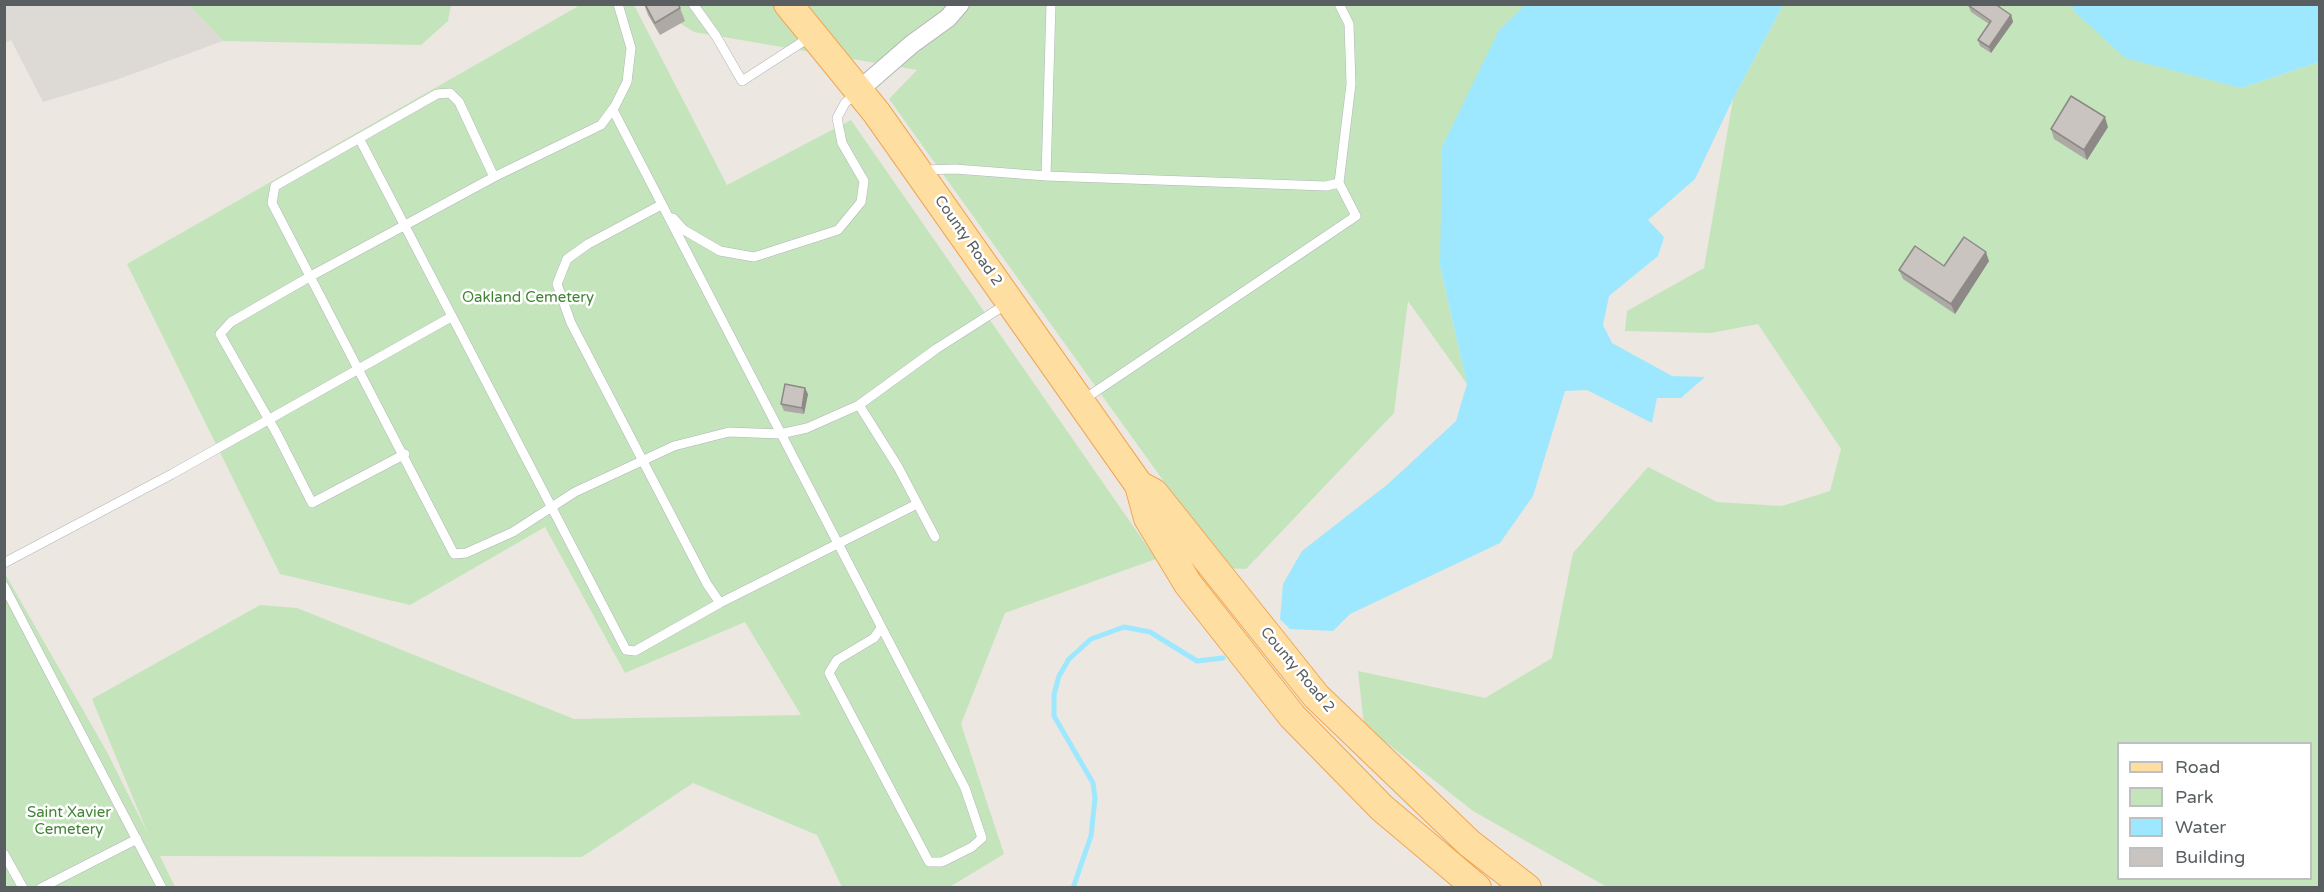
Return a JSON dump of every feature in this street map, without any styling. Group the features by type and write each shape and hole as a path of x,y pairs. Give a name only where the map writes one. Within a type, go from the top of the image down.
{"main road":[{"name":"County Road 2","path":"788,4 918,170 1139,485 1148,518 1188,584 1292,716 1382,808 1477,888"},
{"name":"County Road 2","path":"1139,485 1154,493 1316,696 1469,843 1527,888"}],"street":[{"path":"858,91 912,44 948,18 960,4"}],"lane":[{"path":"405,454 312,503 220,334 231,321 311,276 494,177 601,125 613,110 627,82 631,48 618,4"},
{"path":"693,4 716,36 742,81 813,35"},
{"path":"1046,176 1050,4"},
{"path":"1081,402 1356,216 1339,183 1351,84 1349,24 1339,4"},
{"path":"661,205 684,230 720,251 754,257 838,230 861,202 864,181 842,143 837,118 845,103 858,91"},
{"path":"494,177 459,102 450,93 437,94 275,186 272,203 405,454 454,554 466,553 513,532 575,492 674,446 729,432 780,434 807,428 860,405 936,349 1010,302"},
{"path":"613,110 964,788 982,838 972,847 942,862 929,862 829,673 837,660 874,638 880,627"},
{"path":"359,138 626,650 634,651 720,603 917,504"},
{"path":"918,170 955,168 1046,176 1326,186 1339,183"},
{"path":"661,205 588,244 567,259 557,284 571,323 720,603"},
{"path":"4,563 451,317"},
{"path":"860,405 935,537"},
{"path":"4,586 162,888"},
{"path":"41,888 137,839"},
{"path":"4,854 23,888"}],"shaded area":[{"path":"5,4 189,5 223,41 116,80 43,102 11,40 5,43"}],"green space":[{"name":"Oakland Cemetery","path":"582,4 634,5 727,185 851,120 1156,559 1005,613 961,724 1004,854 948,888 842,887 817,835 693,783 582,857 160,856 175,887 5,887 4,572 107,752 148,834 92,699 260,605 297,608 574,719 801,715 745,622 625,673 545,527 410,605 280,574 127,264"},
{"path":"189,5 451,5 448,21 421,45 223,41"},
{"path":"660,5 1526,5 1499,30 1440,266 1467,384 1408,301 1394,413 1246,569 1226,568 889,99 917,70 694,32 664,13"},
{"path":"1783,5 2071,5 2076,13 2241,88 2319,62 2319,887 1607,887 1473,811 1364,725 1358,671 1485,698 1552,658 1573,553 1648,467 1717,502 1782,506 1830,491 1841,449 1758,324 1711,333 1625,331 1627,311 1704,268 1733,99"}],"water":[{"path":"1526,4 1783,5 1733,99 1695,179 1648,220 1664,237 1658,256 1609,296 1603,325 1612,343 1672,376 1705,377 1681,398 1657,398 1652,423 1587,390 1565,391 1533,496 1500,543 1350,614 1333,631 1290,629 1280,619 1283,584 1302,551 1388,484 1456,421 1467,384 1440,266 1442,147 1499,30"},
{"path":"2071,5 2319,5 2319,62 2241,88 2125,58 2076,13"}],"building":[{"path":"645,4 678,4 680,8 655,23"},
{"path":"1969,4 1995,4 2011,15 1989,47 1978,40 1991,21"},
{"path":"2071,96 2105,117 2084,150 2051,129"},
{"path":"1964,237 1986,252 1951,304 1899,270 1915,246 1944,266"},
{"path":"785,384 805,388 802,408 781,404"}],"waterway":[{"path":"1073,888 1091,836 1095,798 1093,783 1054,716 1054,695 1059,676 1069,659 1091,639 1124,627 1150,632 1197,661 1223,658"}],"park label":[{"name":"Saint Xavier Cemetery","path":"69,822"}]}
